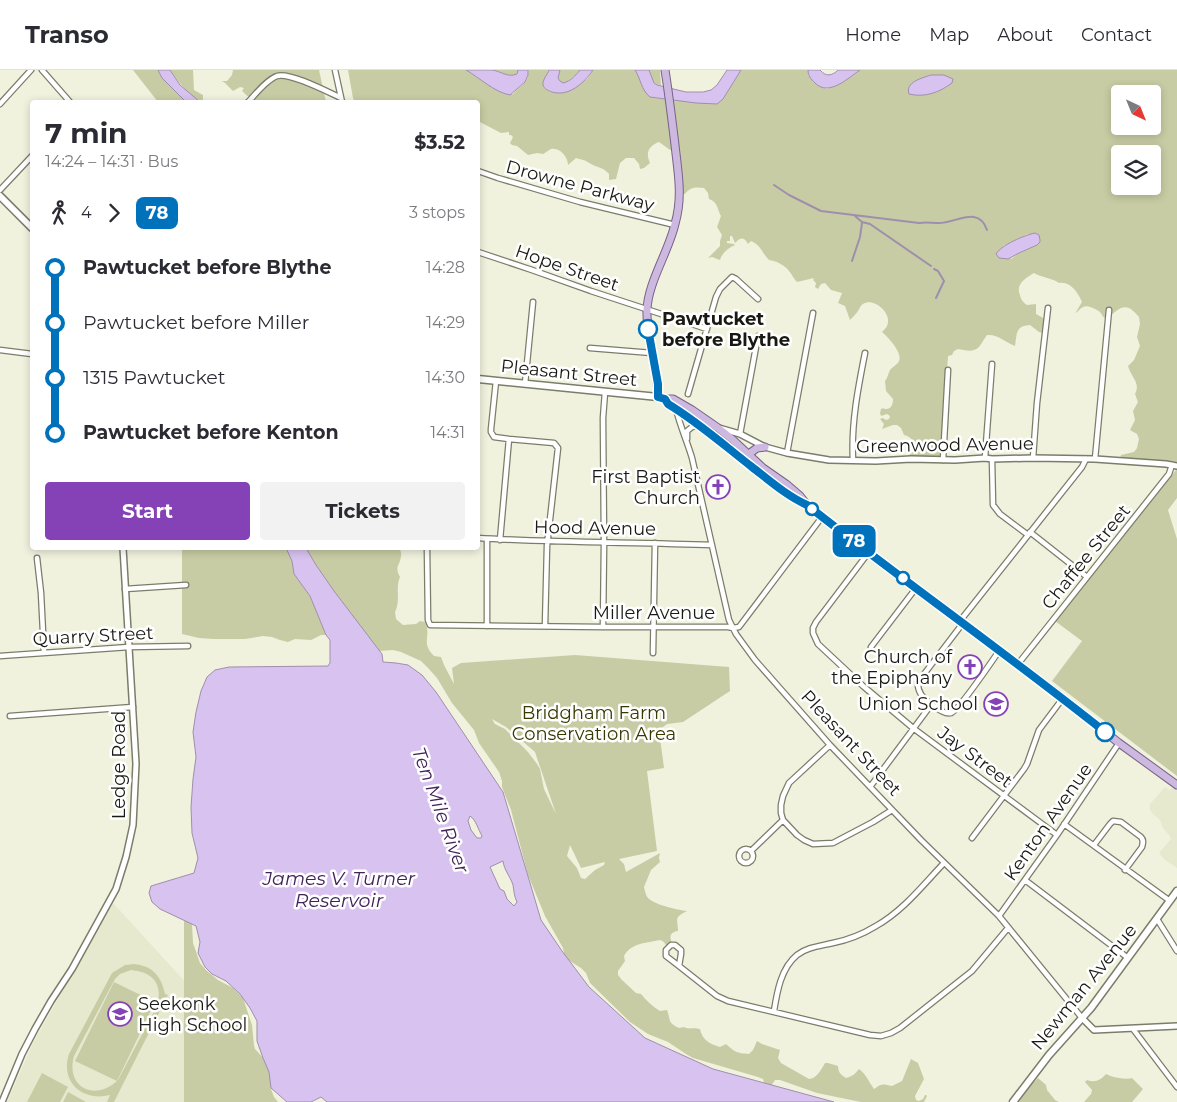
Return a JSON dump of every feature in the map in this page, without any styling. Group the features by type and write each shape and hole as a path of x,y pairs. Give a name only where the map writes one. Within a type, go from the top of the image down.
{"main road":[{"path":"665,70 680,188 675,225 651,289 647,310 648,329 661,398 763,468 800,496 807,505 1063,698 1119,743 1177,785"},
{"path":"0,196 30,226"},
{"name":"Pleasant Street","path":"480,379 661,398"},
{"path":"661,398 672,399 718,428 733,440 745,457"},
{"path":"745,457 757,448 765,447"},
{"name":"Newman Avenue","path":"1013,1102 1049,1055 1082,1018 1177,891"}],"street":[{"path":"0,104 31,70"},
{"path":"42,70 68,100"},
{"path":"335,70 342,100"},
{"path":"250,100 271,80 277,76 284,75 305,82 342,100"},
{"path":"0,190 30,158"},
{"name":"Drowne Parkway","path":"480,172 580,202 675,225"},
{"name":"Hope Street","path":"480,253 707,329"},
{"path":"688,394 720,289 732,277 758,300"},
{"path":"525,384 533,302"},
{"path":"1033,458 1048,308"},
{"path":"1095,459 1109,310"},
{"path":"786,453 813,313"},
{"path":"740,434 758,336"},
{"path":"590,348 652,353"},
{"path":"0,350 30,354"},
{"path":"853,460 854,423 864,353"},
{"path":"985,458 992,364"},
{"path":"943,460 948,370"},
{"path":"496,381 491,432 494,436 554,444 558,448 547,546 545,626"},
{"path":"603,627 603,418 605,392"},
{"name":"Pleasant Street","path":"676,409 680,426 687,440 729,620 743,644 765,672 830,745 998,916 1082,1018"},
{"path":"687,440 687,431 698,425"},
{"name":"Greenwood Avenue","path":"718,428 740,434 765,447 808,458 829,460 1095,459 1174,466"},
{"path":"500,540 509,439"},
{"path":"992,459 994,505 1000,514 1087,577"},
{"path":"999,651 954,712 945,713 932,705 918,690 918,682 961,622 1082,467 1086,459"},
{"name":"Chaffee Street","path":"1018,664 1174,466"},
{"name":"Miller Avenue","path":"427,550 428,620 430,625 733,628 739,627 822,516"},
{"name":"Hood Avenue","path":"480,538 548,542 712,545"},
{"path":"487,539 487,626"},
{"path":"653,653 655,543"},
{"name":"Ledge Road","path":"1,1102 35,1029 72,969 112,897 126,857 133,825 136,764 123,550"},
{"name":"Jay Street","path":"869,552 816,622 813,628 814,637 822,648 863,686 913,728 1057,835"},
{"path":"37,558 44,652"},
{"path":"125,589 186,585"},
{"path":"871,647 916,588"},
{"name":"Quarry Street","path":"0,656 129,647 188,646"},
{"path":"972,838 1027,764 1039,730 1063,698"},
{"path":"870,787 932,705"},
{"path":"10,716 133,707"},
{"name":"Kenton Avenue","path":"998,916 1057,835 1119,743"},
{"path":"830,745 789,784 783,796 781,805 783,820 797,835 813,844 833,843 892,810"},
{"path":"751,851 783,820"},
{"path":"1094,846 1113,821 1122,822 1141,837 1144,843 1125,870"},
{"path":"1064,824 1170,901"},
{"path":"774,1011 780,981 789,964 796,956 812,948 849,938 876,926 892,915 944,863"},
{"path":"1025,880 1128,958"},
{"path":"1157,919 1177,951"},
{"path":"679,966 681,950 678,946 670,946 667,949 666,956 717,996 728,1001 881,1036 900,1028 972,971 1008,928"},
{"path":"1082,1018 1094,1030 1177,1026"},
{"path":"1133,1029 1177,1087"}],"shaded area":[{"path":"1177,785 1177,868 1165,860 1159,853 1171,839 1160,820 1150,810 1150,804 1165,787 1169,790"},
{"name":"Seekonk High School","path":"113,903 190,987 191,1102 7,1102 34,1041"}],"green space":[{"path":"133,70 158,70 162,78 184,100 156,100"},
{"path":"170,70 193,70 194,90 203,95 202,100 198,100 192,95"},
{"path":"233,70 319,70 326,100 252,100 242,91 244,88 240,87 233,91 221,81 227,81 232,75"},
{"path":"348,70 466,70 495,89 505,94 513,94 526,81 528,70 549,70 548,75 543,81 544,87 548,91 555,93 587,79 593,70 635,70 655,98 717,104 723,99 741,70 808,70 808,75 826,89 835,86 860,70 1177,70 1177,466 1120,460 1121,455 1134,452 1139,439 1137,434 1130,430 1135,420 1133,411 1138,402 1135,394 1137,390 1136,383 1128,366 1134,360 1140,346 1137,337 1140,324 1139,317 1128,308 1119,309 1107,318 1103,317 1098,310 1086,306 1076,313 1082,302 1070,286 1034,273 1028,277 1020,285 1019,291 1023,302 1027,305 1036,304 1036,314 1045,319 1043,333 1030,325 1022,327 1018,331 1015,346 998,337 987,335 977,349 969,351 958,349 948,356 941,458 908,457 913,447 912,440 904,435 901,428 897,425 882,429 884,424 880,419 886,420 890,416 887,414 881,416 880,413 881,409 890,408 893,402 893,399 886,391 885,381 890,370 900,358 894,345 882,332 887,327 888,321 885,312 881,308 867,302 861,306 850,320 845,306 838,303 842,293 831,290 825,283 821,284 818,289 815,287 814,278 797,282 785,267 769,260 759,247 751,241 748,244 742,239 735,243 732,236 730,236 730,241 727,241 727,243 735,245 722,255 720,260 712,257 708,258 720,246 722,235 717,227 721,216 716,204 709,199 708,193 704,188 693,188 685,194 679,193 674,149 670,150 659,142 650,148 648,156 650,163 644,168 640,169 639,164 634,158 626,158 620,163 616,179 609,180 607,172 584,160 576,158 568,165 565,156 560,151 554,149 543,154 528,155 510,143 513,137 509,135 509,132 501,133 480,122 480,100 354,100","holes":["932,75 947,87 934,93 923,95 913,82","1028,234 1037,245 1011,259 1003,246"]},
{"path":"494,70 518,70 518,72 514,76"},
{"path":"560,70 580,70 563,83 558,78"},
{"path":"649,70 660,70 661,85 654,82"},
{"path":"1176,470 1177,498 1168,510 1177,539 1177,776 1052,681 1082,641 1055,621"},
{"path":"182,550 287,550 292,561 294,574 310,596 326,635 321,635 311,640 295,639 288,642 263,636 245,639 213,639 182,634"},
{"name":"Bridgham Farm Conservation Area","path":"307,550 400,550 401,555 397,568 400,577 398,603 395,612 396,619 403,625 416,624 420,621 425,622 428,647 434,656 441,657 454,684 452,668 461,663 575,655 729,667 730,691 683,722 667,724 659,730 664,768 647,771 657,851 619,859 624,864 626,872 660,853 660,862 651,870 644,887 647,896 651,901 661,905 687,911 678,917 678,931 671,936 673,945 667,948 665,943 660,940 631,948 624,956 625,961 618,971 618,975 636,993 641,994 657,1009 660,1011 667,1010 670,1021 675,1026 679,1028 700,1029 705,1039 710,1043 720,1047 726,1044 738,1053 749,1054 757,1041 780,1050 778,1058 781,1063 809,1079 816,1076 825,1063 828,1063 838,1066 840,1073 846,1078 854,1075 859,1069 874,1089 883,1084 892,1086 902,1081 911,1059 918,1063 924,1079 915,1096 916,1100 923,1099 926,1095 924,1102 861,1102 817,1093 780,1080 775,1080 771,1086 765,1085 763,1079 758,1077 693,1058 630,1022 590,983 586,973 581,968 565,958 563,948 545,916 528,875 499,772 479,743 474,730 452,703 437,678 421,661 393,650 379,651 334,591","holes":["492,719 506,727 535,752 556,814 544,789 540,769 537,764 528,752 505,729 495,724","570,845 581,868 605,862 604,865 585,879 581,878 577,868 567,856"]},
{"path":"184,918 192,924 193,943 200,963 218,980 233,988 243,998 252,1025 255,1049 265,1060 269,1070 271,1089 278,1102 184,1102"},
{"path":"134,964 151,969 161,982 165,994 168,995 114,1102 107,1102 110,1095 91,1095 76,1088 68,1073 67,1064 69,1054 112,973 125,965","holes":["131,970 139,971 155,981 159,992 157,1006 118,1080 101,1090 92,1091 84,1088 74,1076 72,1067 74,1056 115,979 120,974"]},
{"path":"114,982 155,1002 117,1081 75,1061"},
{"path":"42,1073 68,1087 60,1102 27,1102"},
{"path":"1106,1074 1118,1078 1132,1078 1143,1089 1132,1102 1084,1102 1092,1090 1085,1082 1087,1080 1098,1080"},
{"path":"1038,1078 1046,1085 1047,1090 1055,1100 1059,1102 1010,1102 1026,1079 1030,1086"},
{"path":"68,1092 86,1102 63,1102"}],"water":[{"path":"158,70 170,70 180,85 198,100 184,100 162,78"},
{"path":"466,70 492,70 513,75 517,74 518,70 528,70 528,75 525,82 510,95 493,88"},
{"path":"549,70 560,70 558,78 563,83 571,80 580,70 593,70 576,88 558,93 545,89 543,81"},
{"path":"635,70 649,70 654,83 657,85 686,92 703,92 711,90 717,85 727,70 741,70 723,99 717,104 650,97"},
{"path":"808,70 820,70 824,74 829,75 834,74 838,70 860,70 838,85 826,88 820,87 811,79"},
{"path":"931,75 944,75 953,79 952,83 932,93 921,95 909,94 909,86 919,79"},
{"path":"1035,233 1039,235 1040,240 1037,245 1008,259 999,258 996,254 1008,244"},
{"name":"James V. Turner Reservoir","path":"287,550 307,550 334,591 382,654 383,662 408,665 422,675 436,692 503,792 541,920 589,987 645,1038 713,1069 834,1102 327,1102 321,1097 311,1102 287,1102 271,1088 269,1072 257,1041 257,1021 250,1008 240,994 226,981 212,974 205,967 198,953 200,942 196,926 160,909 152,902 149,893 151,886 194,873 198,858 192,833 191,807 196,757 193,732 201,691 207,677 215,670 229,667 328,666 330,663 330,640 326,635 310,596 294,574 292,561","holes":["470,816 482,836 481,838 477,838 471,830 468,821","503,861 513,885 517,902 514,906 507,899 504,891 500,889 490,867"]}],"waterway":[{"path":"774,185 821,211 919,223 939,223 973,217 979,218 987,230"},
{"path":"855,216 862,222 870,224 931,266"},
{"path":"852,261 860,237 862,223"},
{"path":"934,269 938,271 944,281 936,298"}],"bus line":[{"name":"78","path":"648,329 658,384 658,397 665,399 668,404 769,480 796,500 807,505 1105,732"}],"place":[{"name":"Pawtucket before Blythe","path":"648,329"},
{"name":"First Baptist Church","path":"718,487"},
{"name":"Church of the Epiphany","path":"970,667"},
{"name":"Union School","path":"996,704"},
{"name":"Seekonk High School","path":"120,1014"}],"water label":[{"name":"Ten Mile River","path":"441,810"}]}
